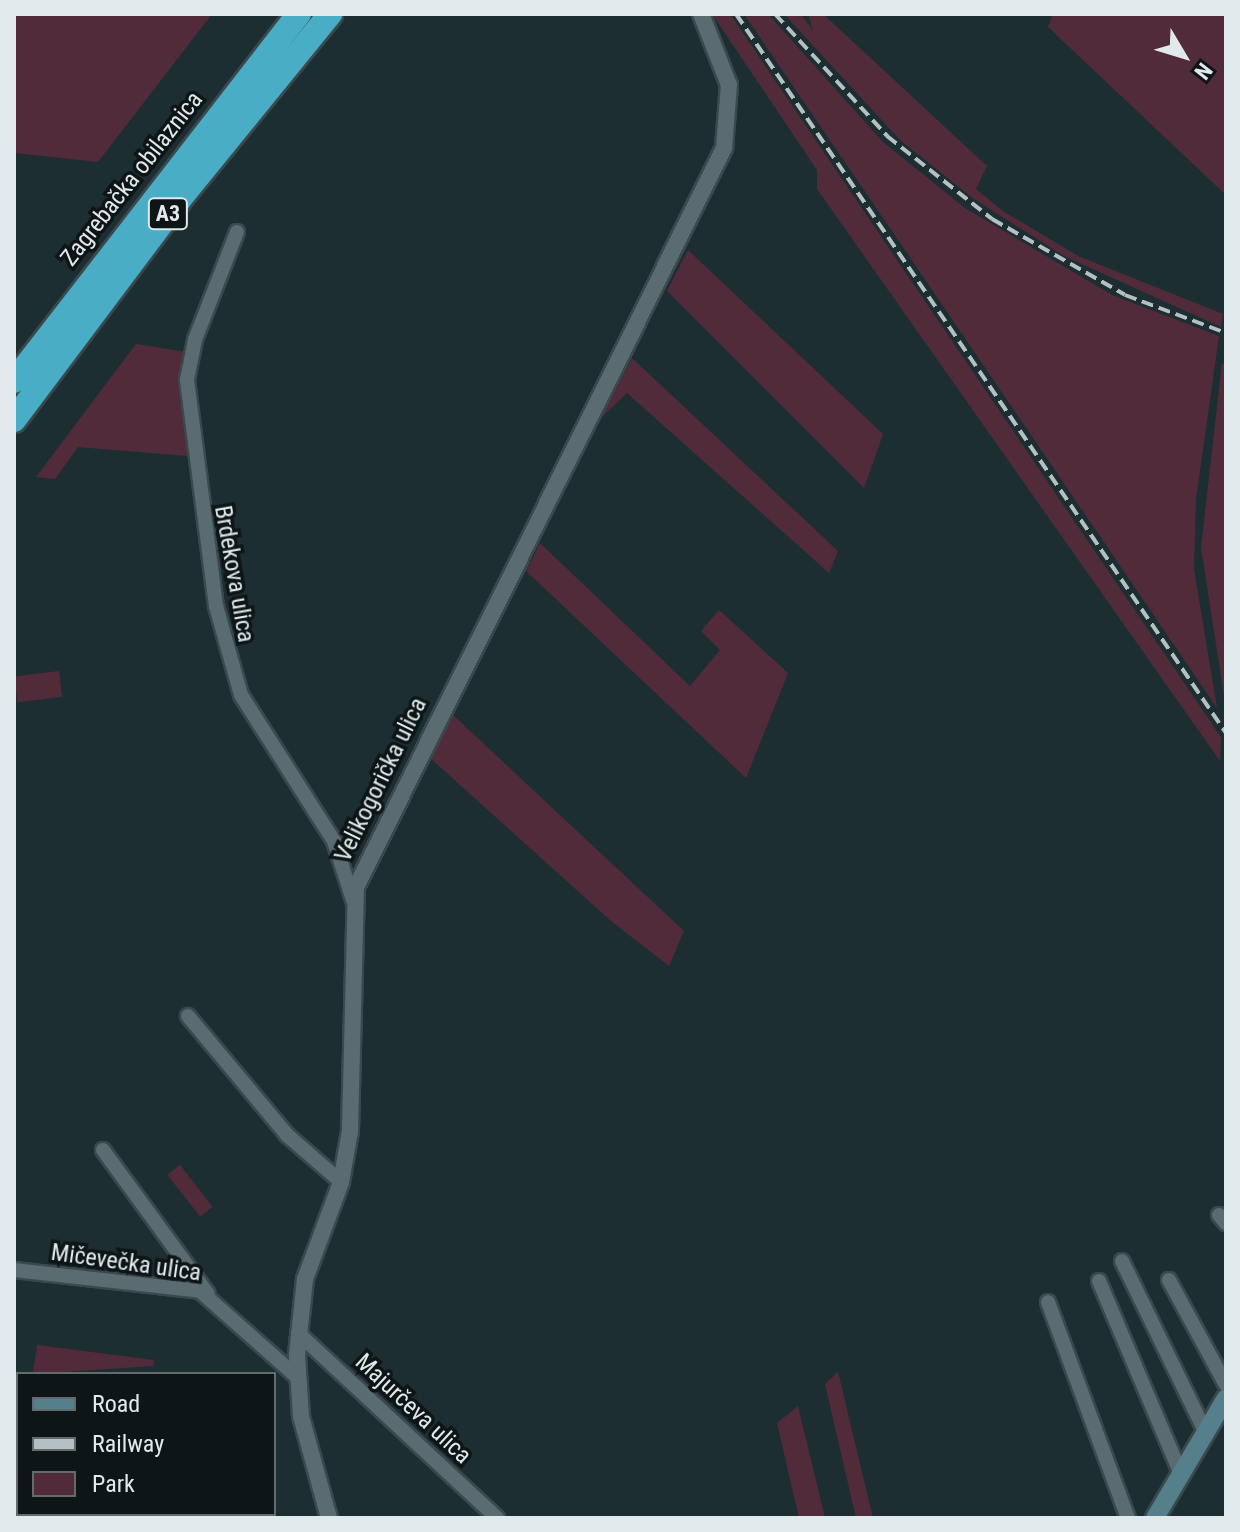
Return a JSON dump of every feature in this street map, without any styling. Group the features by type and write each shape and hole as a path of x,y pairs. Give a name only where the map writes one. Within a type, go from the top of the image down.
{"highway":[{"name":"Zagrebačka obilaznica","path":"14,381 299,14"},
{"name":"Zagrebačka obilaznica","path":"14,420 170,212 330,14"}],"main road":[{"path":"1155,1518 1226,1398"}],"street":[{"name":"Velikogorička ulica","path":"329,1518 307,1444 296,1376 305,1279 341,1182 351,1113 353,900 371,852 715,169 728,127 725,65 701,14"},
{"name":"Brdekova ulica","path":"237,232 195,340 187,380 218,618 241,695 334,841 353,900"},
{"path":"188,1016 287,1135 341,1182"},
{"path":"103,1150 208,1295"},
{"path":"1122,1261 1206,1433"},
{"name":"Mičevečka ulica","path":"14,1270 208,1295 296,1376"},
{"path":"1169,1280 1226,1385"},
{"path":"1099,1281 1181,1474"},
{"path":"1048,1302 1128,1518"},
{"name":"Majurčeva ulica","path":"298,1333 497,1518"}],"green space":[{"path":"14,14 212,14 98,162 14,153"},
{"path":"712,14 730,14 1208,718 1221,738 1220,761 817,189 817,170"},
{"path":"744,14 768,14 883,142 965,208 1112,295 1219,336 1196,499 1194,569 1217,708"},
{"path":"784,14 801,14 813,31 808,14 823,14 987,166 976,189 1003,211 1078,256 1223,314 1221,327 1064,256 974,199 900,140"},
{"path":"1053,14 1226,14 1226,195 1048,27"},
{"path":"688,250 883,434 864,488 667,291"},
{"path":"136,344 186,352 187,456 78,447 55,479 36,477"},
{"path":"632,358 838,551 829,573 627,393 602,417"},
{"path":"1222,363 1226,365 1226,709 1201,547"},
{"path":"540,543 690,686 720,650 701,631 719,610 788,673 746,778 526,571"},
{"path":"59,671 62,697 18,702 14,676"},
{"path":"453,715 684,931 669,966 611,921 429,757"},
{"path":"180,1165 213,1207 200,1217 167,1175"},
{"path":"37,1345 154,1360 153,1366 33,1372"},
{"path":"838,1372 873,1518 856,1518 825,1384"},
{"path":"798,1406 825,1518 799,1518 777,1423"}],"railway":[{"path":"736,14 1226,733"},
{"path":"775,14 887,136 992,219 1125,295 1226,333"}]}
